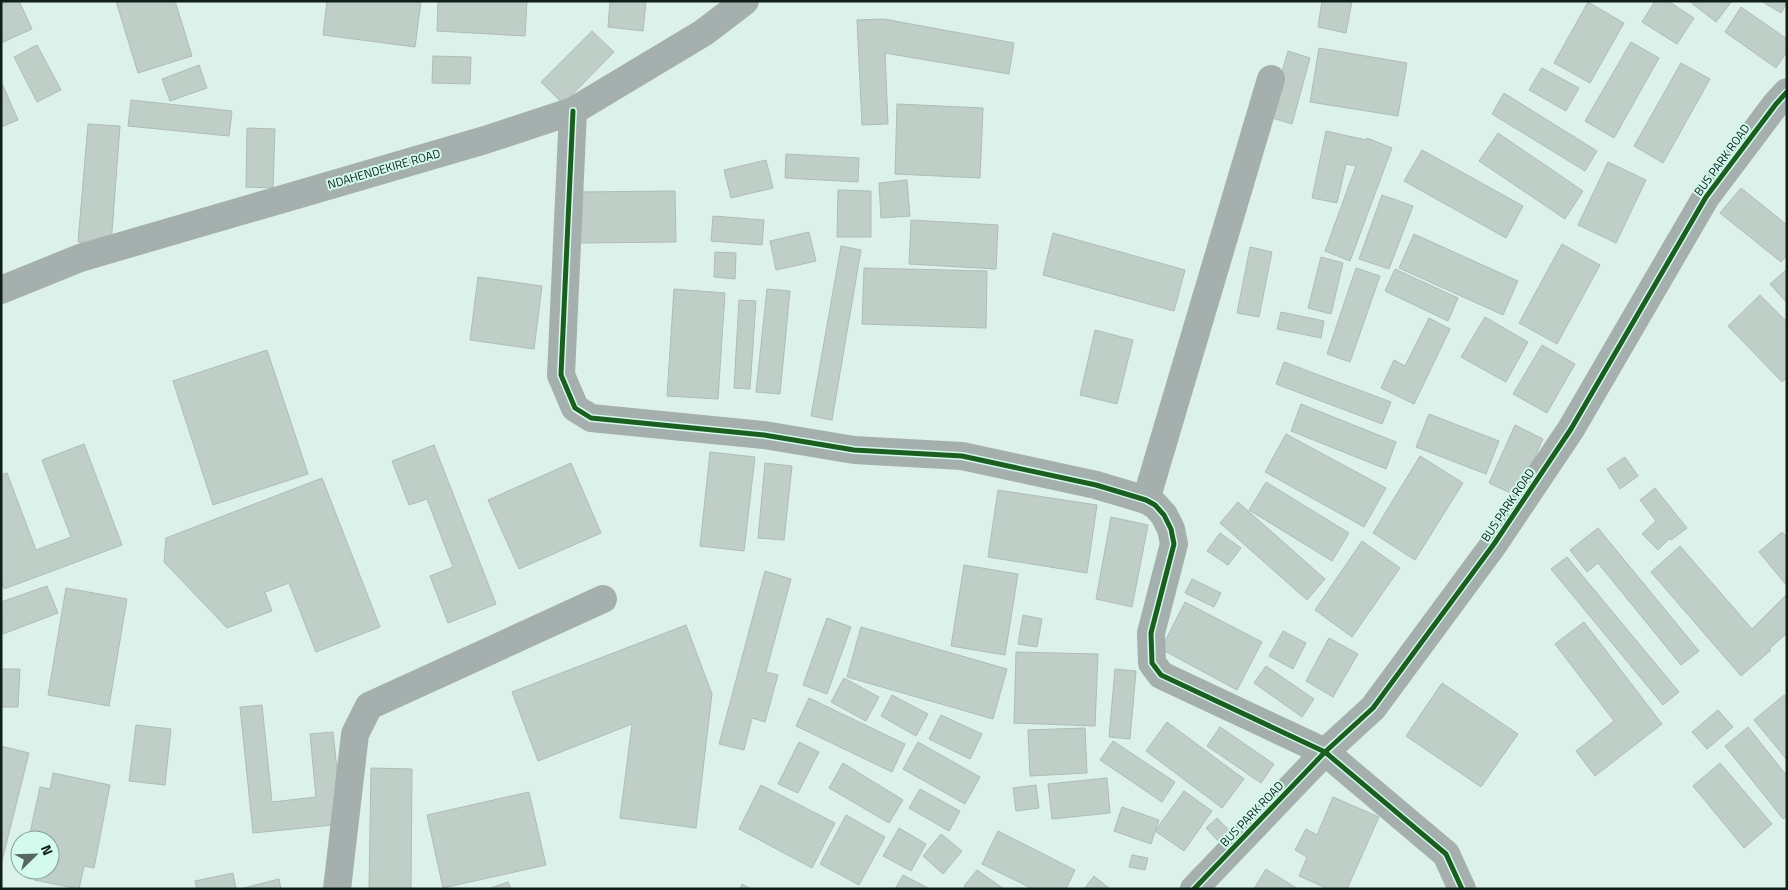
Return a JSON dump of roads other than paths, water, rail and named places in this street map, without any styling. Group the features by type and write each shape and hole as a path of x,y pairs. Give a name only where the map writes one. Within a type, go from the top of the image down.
{"street":[{"name":"NDAHENDEKIRE ROAD","path":"1,290 80,258 484,140 573,111 703,33 745,1"},
{"path":"1146,500 1271,79"},
{"name":"BUS PARK ROAD","path":"1194,889 1325,752 1373,708 1494,544 1571,430 1706,197 1787,92"},
{"path":"573,111 561,375 575,408 591,418 764,435 854,450 962,456 1096,486 1146,500 1155,505 1164,515 1171,529 1174,544 1151,633 1150,651 1154,667 1162,675 1325,752 1446,854 1462,889"},
{"path":"337,889 355,734 369,706 603,599"}]}
